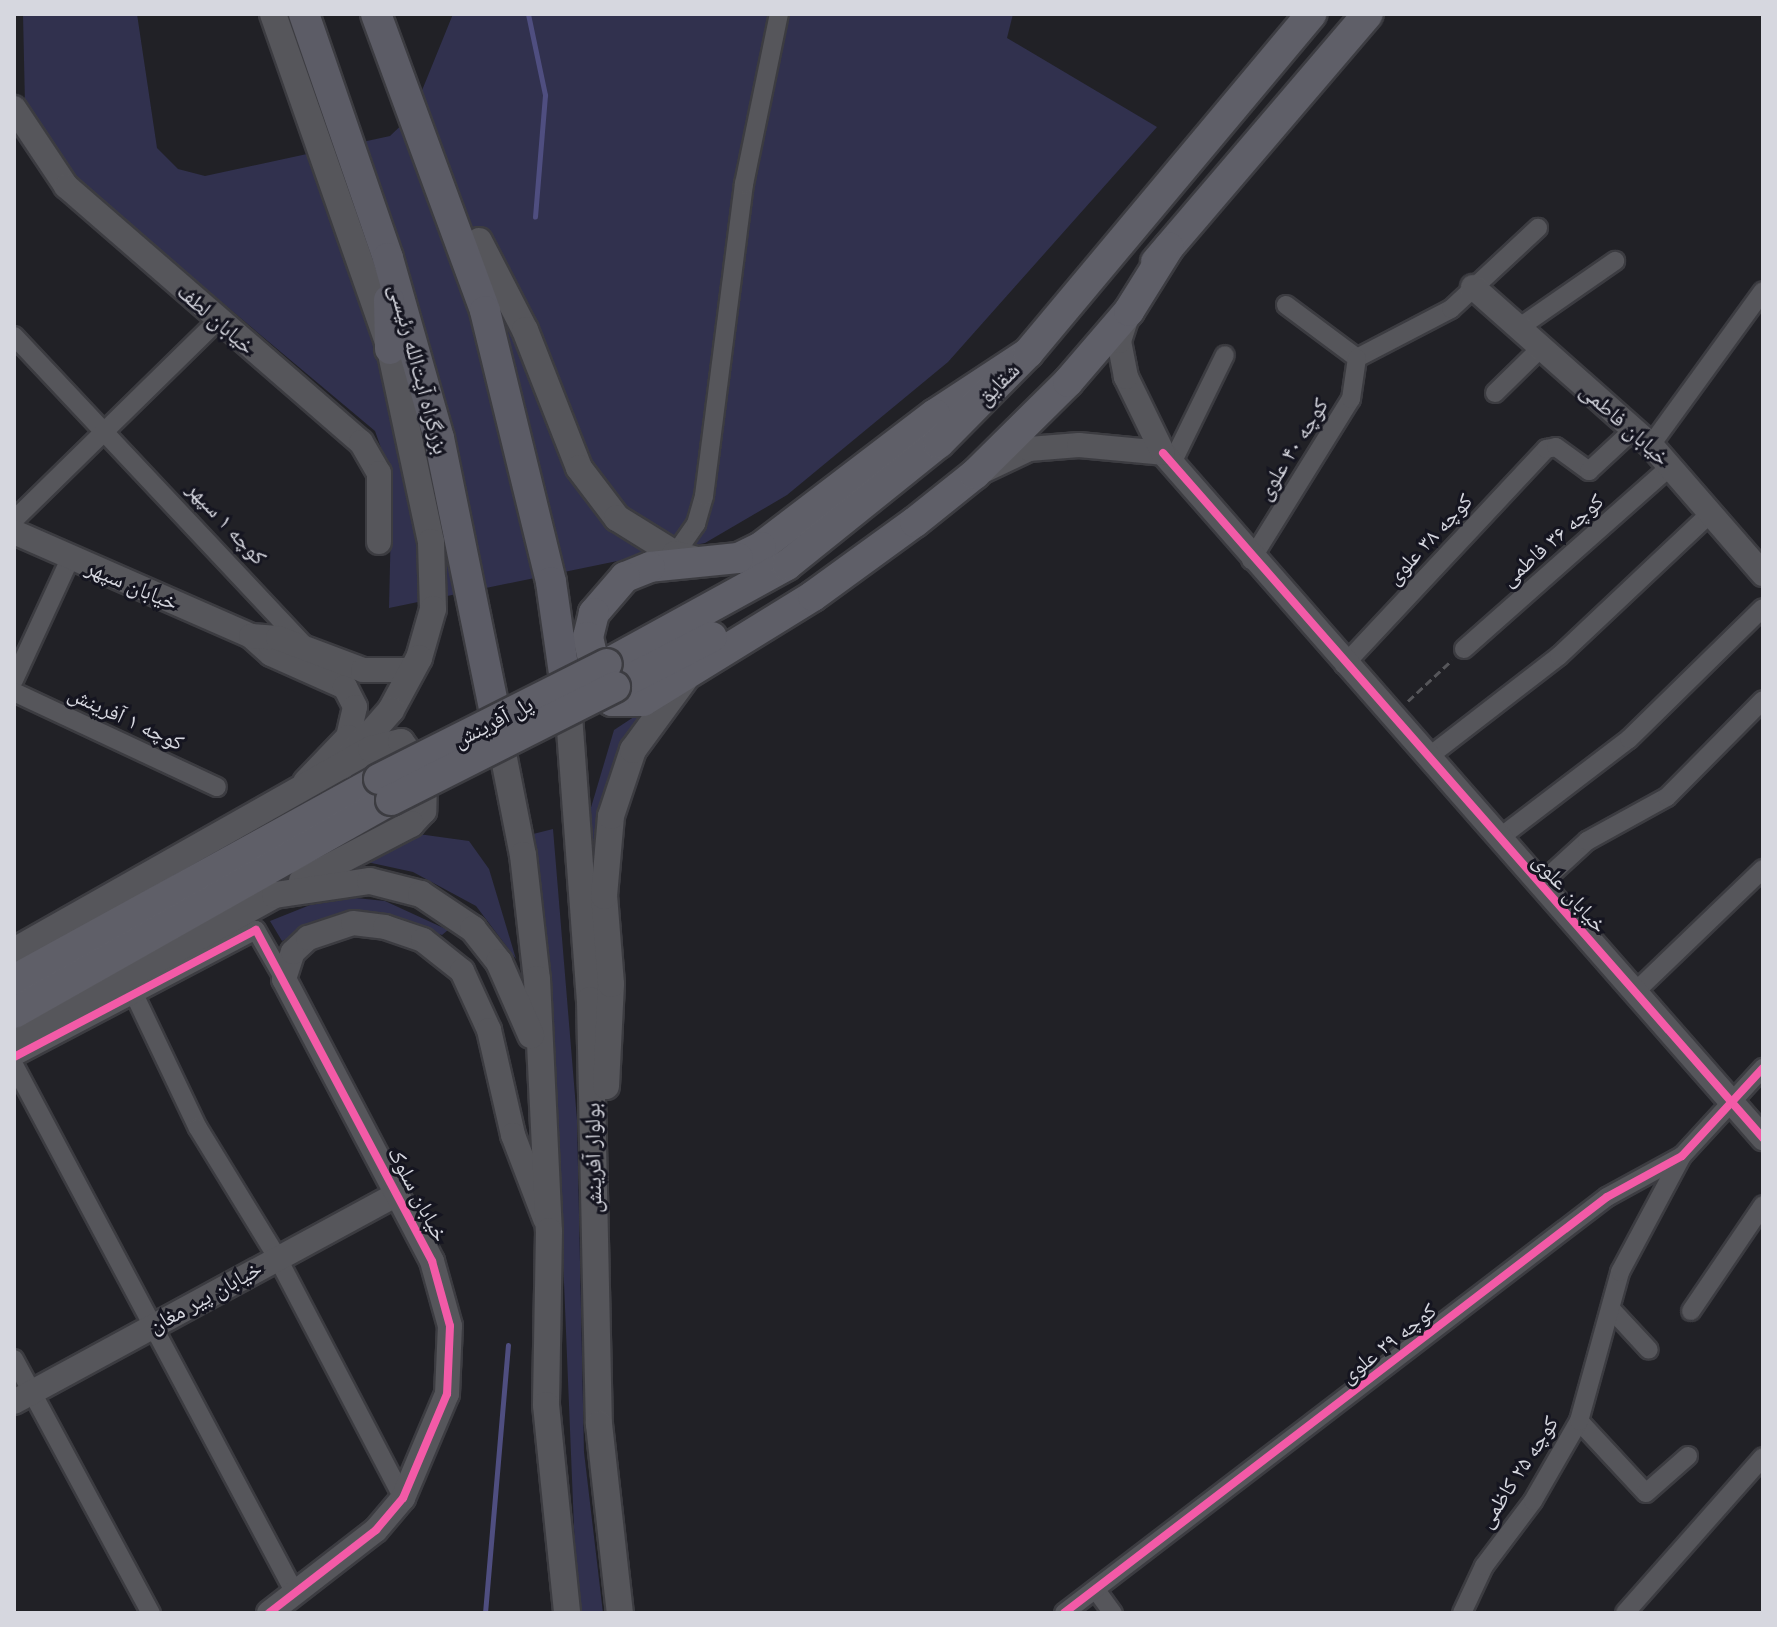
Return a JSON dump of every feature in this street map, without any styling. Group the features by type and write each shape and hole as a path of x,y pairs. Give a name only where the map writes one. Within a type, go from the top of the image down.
{"highway":[{"name":"بزرگراه آیت‌الله رئیسی","path":"304,14 388,258 439,438 499,733"},
{"path":"376,14 485,311 530,483 568,702"},
{"path":"439,182 479,241"},
{"path":"388,258 390,349"}],"main road":[{"path":"273,14 390,349 434,579 433,609 413,670 391,710 342,766"},
{"name":"شقایق","path":"611,676 787,565 939,443 1028,353 1289,27 1311,14"},
{"name":"شقایق","path":"611,676 801,586 975,448 1169,247 1368,14"},
{"path":"479,241 525,330 579,468 617,518 675,554 709,562"},
{"name":"شقایق","path":"1028,353 935,414 761,547 709,562 650,567 625,577 594,613 588,637 599,686 612,701 643,701 853,569 975,474 1129,311 1169,247"},
{"path":"593,1161 611,1022 604,896 613,804 633,750 691,671"},
{"name":"پل آفرینش","path":"385,790 611,676"},
{"name":"بولوار آفرینش","path":"568,702 590,1000 599,1424 620,1613"},
{"name":"بولوار آفرینش","path":"499,733 523,855 545,1095 549,1231 546,1405 567,1613"},
{"path":"14,951 386,743 401,742 424,772 423,811 411,824 14,1039"},
{"path":"14,980 385,790"},
{"path":"14,1013 385,790"},
{"path":"275,895 370,881 421,894 448,910 499,962 520,1002 545,1095"}],"street":[{"path":"675,554 696,524 704,496 744,184 779,14"},
{"name":"خیابان لطف","path":"14,108 66,186 217,321 361,442 379,473 379,542"},
{"path":"1286,305 1357,358 1451,309 1538,228"},
{"path":"1520,327 1615,261"},
{"name":"خیابان فاطمی","path":"1473,287 1642,437 1671,466 1763,574"},
{"path":"1642,437 1763,291"},
{"name":"خیابان علوی","path":"1129,311 1119,341 1126,377 1167,458 1251,560 1763,1138"},
{"path":"14,520 217,321"},
{"name":"کوچه ۱ سپهر","path":"14,336 107,429 310,651"},
{"path":"1495,393 1540,349"},
{"path":"975,474 1029,449 1079,445 1167,458 1225,355"},
{"name":"کوچه ۴۰ علوی","path":"1251,560 1351,399 1357,358"},
{"name":"کوچه ۳۸ علوی","path":"1344,665 1550,446 1589,471 1642,437"},
{"name":"کوچه ۳۶ فاطمی","path":"1464,649 1671,466"},
{"path":"1427,758 1559,656 1711,513"},
{"name":"خیابان سپهر","path":"14,532 251,636 278,638 363,670 413,670"},
{"path":"14,680 70,559"},
{"path":"1498,839 1629,739 1763,608"},
{"name":"خیابان سپهر","path":"251,636 271,654 345,687 355,707 348,737 292,796"},
{"name":"کوچه ۱ آفرینش","path":"14,692 217,787"},
{"path":"1539,885 1587,841 1667,797 1763,700"},
{"path":"1634,993 1763,869"},
{"path":"284,979 293,952 308,938 353,923 423,940 462,971 489,1030 513,1135 549,1231"},
{"path":"14,1057 256,930 284,979"},
{"name":"خیابان سلوک","path":"269,1613 376,1530 403,1498 447,1394 450,1326 432,1261 284,979"},
{"path":"134,994 198,1128 277,1257 403,1498"},
{"path":"14,1065 296,1595"},
{"name":"کوچه ۲۹ علوی","path":"1064,1613 1607,1197 1682,1156 1763,1068"},
{"name":"کوچه ۲۵ کاظمی","path":"1464,1611 1579,1421 1620,1272 1682,1156"},
{"name":"خیابان پیر مغان","path":"23,1397 397,1194"},
{"path":"1691,1311 1763,1205"},
{"path":"1612,1310 1649,1350"},
{"path":"14,1359 23,1397 108,1533 151,1613"},
{"path":"1579,1421 1646,1493 1688,1456"},
{"path":"1625,1613 1758,1459"},
{"path":"1096,1590 1113,1613"}],"path":[{"path":"1391,718 1464,649"}],"shaded area":[{"path":"23,14 137,14 157,148 178,169 205,176 390,136 412,115 453,14 1013,14 1007,38 1157,127 948,362 787,495 705,543 389,608 392,479 375,431 76,180 25,105"},
{"path":"646,709 612,767 598,837 606,1007 587,821 614,730"},
{"path":"553,829 577,1120 584,1452 603,1613 582,1613 575,1552 553,1013 542,938 505,841"},
{"path":"411,833 469,841 489,869 516,959 476,906 413,872 367,862"},
{"path":"356,898 385,901 448,930 442,935 375,912 331,918 282,941 270,921 310,905"}],"waterway":[{"path":"528,14 545,95 535,217"},
{"path":"485,1613 508,1345"}],"cycle path":[{"path":"1163,453 1763,1138"},
{"path":"14,1057 256,930 432,1261 450,1326 447,1394 403,1498 376,1530 269,1613"},
{"path":"1064,1613 1607,1197 1682,1156 1763,1068"}]}
